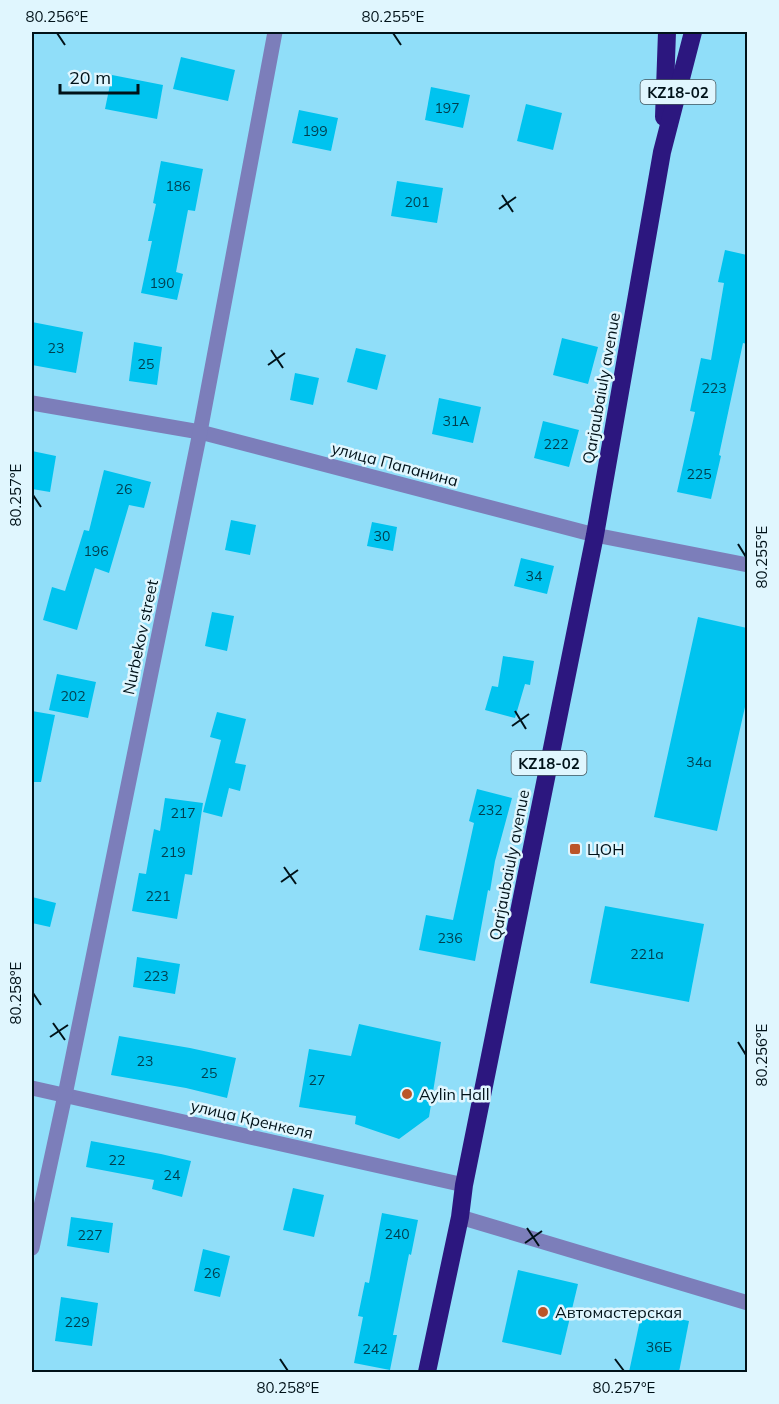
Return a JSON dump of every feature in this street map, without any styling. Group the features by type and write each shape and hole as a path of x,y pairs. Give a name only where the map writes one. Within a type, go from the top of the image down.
{"highway":[{"name":"Qarjaubaiuly avenue","path":"662,152 667,32"},
{"name":"Qarjaubaiuly avenue","path":"427,1372 460,1217 464,1185 595,535 662,152 693,32"}],"street":[{"name":"Nurbekov street","path":"32,1248 201,432 275,32"},
{"name":"улица Папанина","path":"32,403 201,432 595,535 747,566"},
{"name":"улица Кренкеля","path":"32,1088 464,1185"},
{"path":"460,1217 747,1304"}],"building":[{"path":"181,57 235,70 228,101 173,89"},
{"path":"112,75 163,85 157,119 105,109"},
{"path":"431,87 470,95 463,128 425,120"},
{"path":"526,104 562,113 553,150 517,141"},
{"path":"299,110 338,118 331,151 292,143"},
{"path":"161,161 203,169 195,211 188,210 176,272 183,274 177,300 141,293 152,241 148,241 156,204 153,203"},
{"path":"397,181 443,188 437,223 391,216"},
{"path":"725,250 747,255 747,344 743,343 711,499 677,492 695,412 690,411 701,358 711,360 724,283 718,282"},
{"path":"32,322 83,332 76,373 32,365"},
{"path":"562,338 598,347 588,384 553,375"},
{"path":"134,342 162,347 157,385 129,381"},
{"path":"356,348 386,355 377,390 347,382"},
{"path":"295,373 319,378 313,405 290,400"},
{"path":"439,398 481,407 473,443 432,434"},
{"path":"543,421 579,430 569,467 534,458"},
{"path":"32,451 56,456 50,492 32,489"},
{"path":"104,470 151,482 144,508 129,505 109,573 95,568 77,630 43,620 52,587 65,591 84,530 89,531"},
{"path":"231,520 256,525 250,555 225,550"},
{"path":"372,522 397,527 393,551 367,546"},
{"path":"521,558 554,566 547,594 514,586"},
{"path":"212,612 234,616 227,651 205,646"},
{"path":"698,617 747,628 747,708 745,707 717,831 654,817"},
{"path":"503,656 534,661 530,685 525,684 515,718 485,710 492,686 498,687"},
{"path":"57,674 96,682 88,718 49,710"},
{"path":"32,711 55,715 41,782 32,782"},
{"path":"217,712 246,719 235,763 246,765 240,791 229,788 222,817 203,812 221,740 210,737"},
{"path":"477,789 512,798 495,861 490,891 488,890 475,961 419,950 426,915 453,920 474,823 469,821"},
{"path":"165,798 203,803 192,875 185,874 177,919 132,911 139,873 146,874 154,829 160,831"},
{"path":"32,897 56,903 50,927 32,923"},
{"path":"605,906 704,924 689,1002 590,983"},
{"path":"137,957 180,964 175,994 133,987"},
{"path":"359,1024 441,1042 429,1117 399,1139 355,1124 356,1116 299,1107 309,1049 351,1056"},
{"path":"119,1036 236,1058 227,1098 186,1088 111,1075"},
{"path":"91,1141 191,1161 182,1197 152,1189 154,1180 86,1167"},
{"path":"293,1188 324,1195 314,1237 283,1230"},
{"path":"382,1213 418,1220 393,1335 397,1335 390,1370 354,1363 363,1317 358,1316 365,1282 369,1283"},
{"path":"71,1217 113,1223 109,1253 67,1246"},
{"path":"203,1249 230,1256 220,1297 194,1291"},
{"path":"518,1270 578,1284 561,1355 502,1342"},
{"path":"61,1297 98,1303 92,1346 55,1341"},
{"path":"642,1311 689,1321 679,1372 629,1372"}],"place":[{"name":"ЦОН","path":"575,849"},
{"name":"Aylin Hall","path":"407,1094"},
{"name":"Автомастерская","path":"543,1312"}]}
